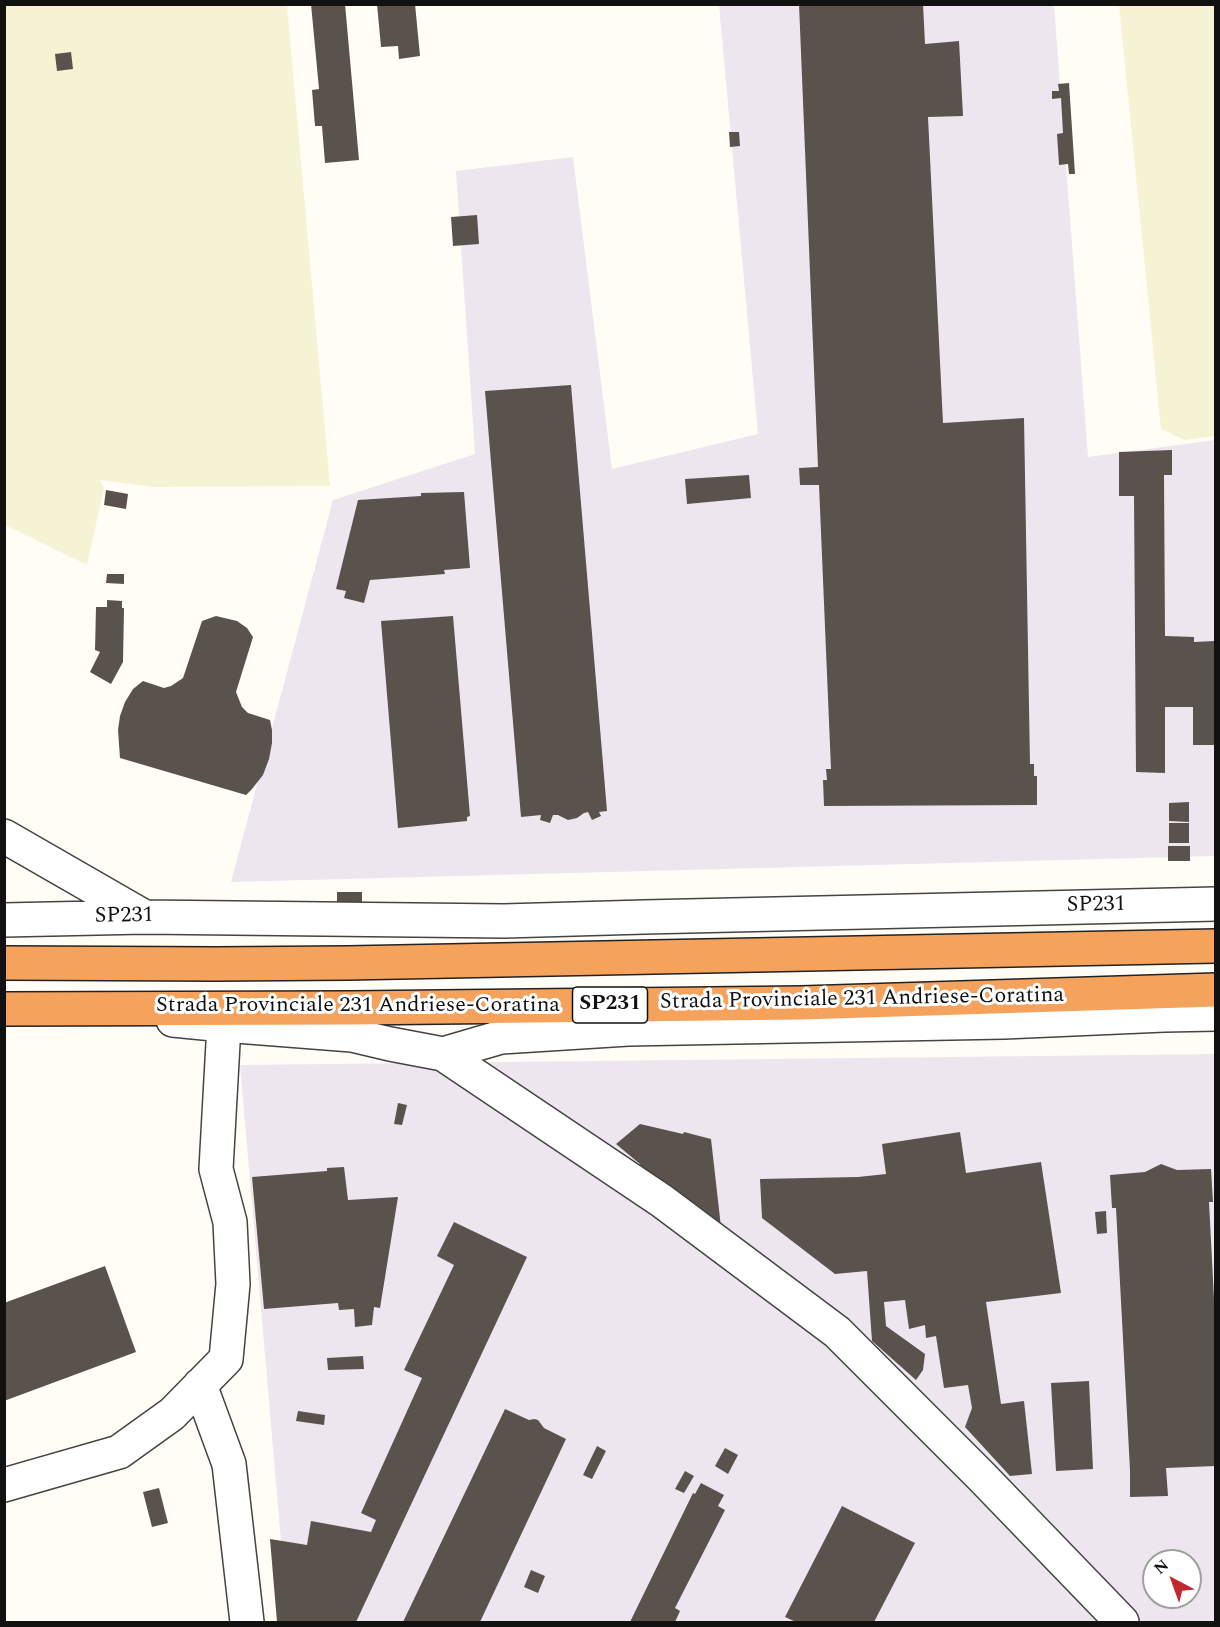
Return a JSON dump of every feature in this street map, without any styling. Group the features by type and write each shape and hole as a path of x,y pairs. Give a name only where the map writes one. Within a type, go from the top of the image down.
{"highway":[{"name":"Strada Provinciale 231 Andriese-Coratina","path":"4,963 348,963 1215,946"},
{"name":"Strada Provinciale 231 Andriese-Coratina","path":"14,1009 801,1003 1215,990"}],"street":[{"path":"4,836 144,917"},
{"name":"SP231","path":"4,920 144,917 504,921 1215,904"},
{"path":"14,1009 102,1012 352,1035 443,1053 662,1201 837,1332 982,1477 1122,1623"},
{"path":"443,1053 501,1037 628,1029 1004,1022 1215,1014"},
{"path":"4,1485 119,1452 172,1414 226,1359 233,1284 230,1222 216,1169 224,1025"},
{"path":"200,1385 229,1464 247,1623"}],"shaded area":[{"path":"4,5 287,5 330,486 153,487 100,480 104,488 87,565 5,525"},
{"path":"719,5 1054,5 1088,457 1215,440 1215,856 231,882 333,500 475,454 456,171 573,157 612,469 758,434"},
{"path":"1119,5 1215,5 1215,436 1184,440 1161,429"},
{"path":"1215,1054 1215,1622 288,1622 240,1065"}],"building":[{"path":"311,4 345,4 359,160 325,163 322,126 315,126 312,90 319,89"},
{"path":"377,4 415,4 420,56 399,59 398,46 381,47"},
{"path":"799,4 923,4 925,44 959,41 963,116 928,117 943,423 1024,418 1030,764 1034,764 1034,776 1037,776 1037,805 824,806 823,780 827,780 826,769 831,769 819,485 800,485 799,468 818,467"},
{"path":"71,52 73,69 57,71 55,54"},
{"path":"1069,83 1075,174 1069,174 1068,164 1059,165 1057,134 1063,133 1061,98 1052,99 1052,91 1059,91 1058,84"},
{"path":"729,132 739,132 740,146 730,147"},
{"path":"477,215 479,244 453,246 451,217"},
{"path":"571,385 607,811 599,812 601,816 592,820 588,812 568,820 553,815 550,823 540,820 541,815 521,817 485,391"},
{"path":"1172,450 1172,475 1164,475 1165,636 1194,637 1194,642 1215,641 1215,745 1193,745 1193,707 1165,707 1165,773 1136,772 1134,496 1119,496 1119,452"},
{"path":"749,475 751,498 687,504 685,479"},
{"path":"106,490 128,494 126,509 104,505"},
{"path":"464,492 470,568 444,570 445,574 370,580 364,603 344,598 346,591 336,589 358,500 421,496 421,493"},
{"path":"107,574 124,574 124,584 106,583"},
{"path":"107,600 122,601 122,608 124,608 123,662 111,684 90,672 100,652 95,650 96,607 107,607"},
{"path":"216,616 237,621 247,628 253,637 236,692 242,707 248,713 270,720 272,730 269,759 263,775 246,795 120,758 118,730 120,716 133,689 143,681 164,688 183,678 202,621"},
{"path":"453,616 470,816 467,817 467,821 398,828 381,621"},
{"path":"1189,802 1189,822 1169,821 1169,803"},
{"path":"1169,823 1189,823 1189,843 1169,843"},
{"path":"1168,846 1190,846 1190,861 1168,861"},
{"path":"337,892 362,892 362,903 337,903"},
{"path":"398,1103 407,1105 402,1125 394,1124"},
{"path":"640,1124 711,1139 721,1227 641,1168 640,1164 616,1144"},
{"path":"960,1132 966,1173 1041,1162 1061,1293 986,1302 1001,1404 1024,1401 1032,1474 1010,1476 965,1427 972,1408 968,1385 944,1388 936,1336 926,1338 925,1325 909,1329 905,1300 884,1302 886,1326 925,1354 923,1370 916,1380 872,1341 867,1271 835,1274 762,1218 760,1179 858,1177 886,1174 882,1144"},
{"path":"1161,1164 1177,1170 1211,1169 1213,1202 1209,1202 1215,1318 1215,1466 1166,1468 1168,1496 1130,1497 1116,1208 1112,1208 1110,1175 1145,1172"},
{"path":"344,1167 348,1200 398,1197 380,1308 374,1307 372,1325 355,1327 354,1309 339,1310 338,1303 264,1309 252,1177 327,1171 327,1168"},
{"path":"1106,1211 1107,1233 1097,1234 1095,1212"},
{"path":"454,1222 527,1257 356,1622 277,1622 270,1539 307,1545 311,1521 371,1532 376,1520 361,1513 422,1378 404,1370 454,1265 437,1256"},
{"path":"105,1266 136,1352 4,1401 4,1303"},
{"path":"363,1356 364,1369 328,1370 327,1358"},
{"path":"1089,1381 1093,1469 1056,1471 1051,1383"},
{"path":"505,1409 529,1420 538,1420 544,1428 566,1439 480,1622 403,1622"},
{"path":"298,1411 325,1415 324,1425 296,1421"},
{"path":"597,1446 606,1451 592,1479 583,1475"},
{"path":"725,1448 738,1455 728,1474 715,1466"},
{"path":"685,1471 694,1476 684,1493 675,1489"},
{"path":"701,1483 724,1495 718,1506 725,1510 675,1608 680,1611 675,1622 630,1622 693,1493 695,1494"},
{"path":"159,1488 168,1523 152,1527 143,1492"},
{"path":"842,1506 915,1543 874,1622 796,1622 785,1617"},
{"path":"531,1570 545,1576 538,1593 524,1587"}]}
